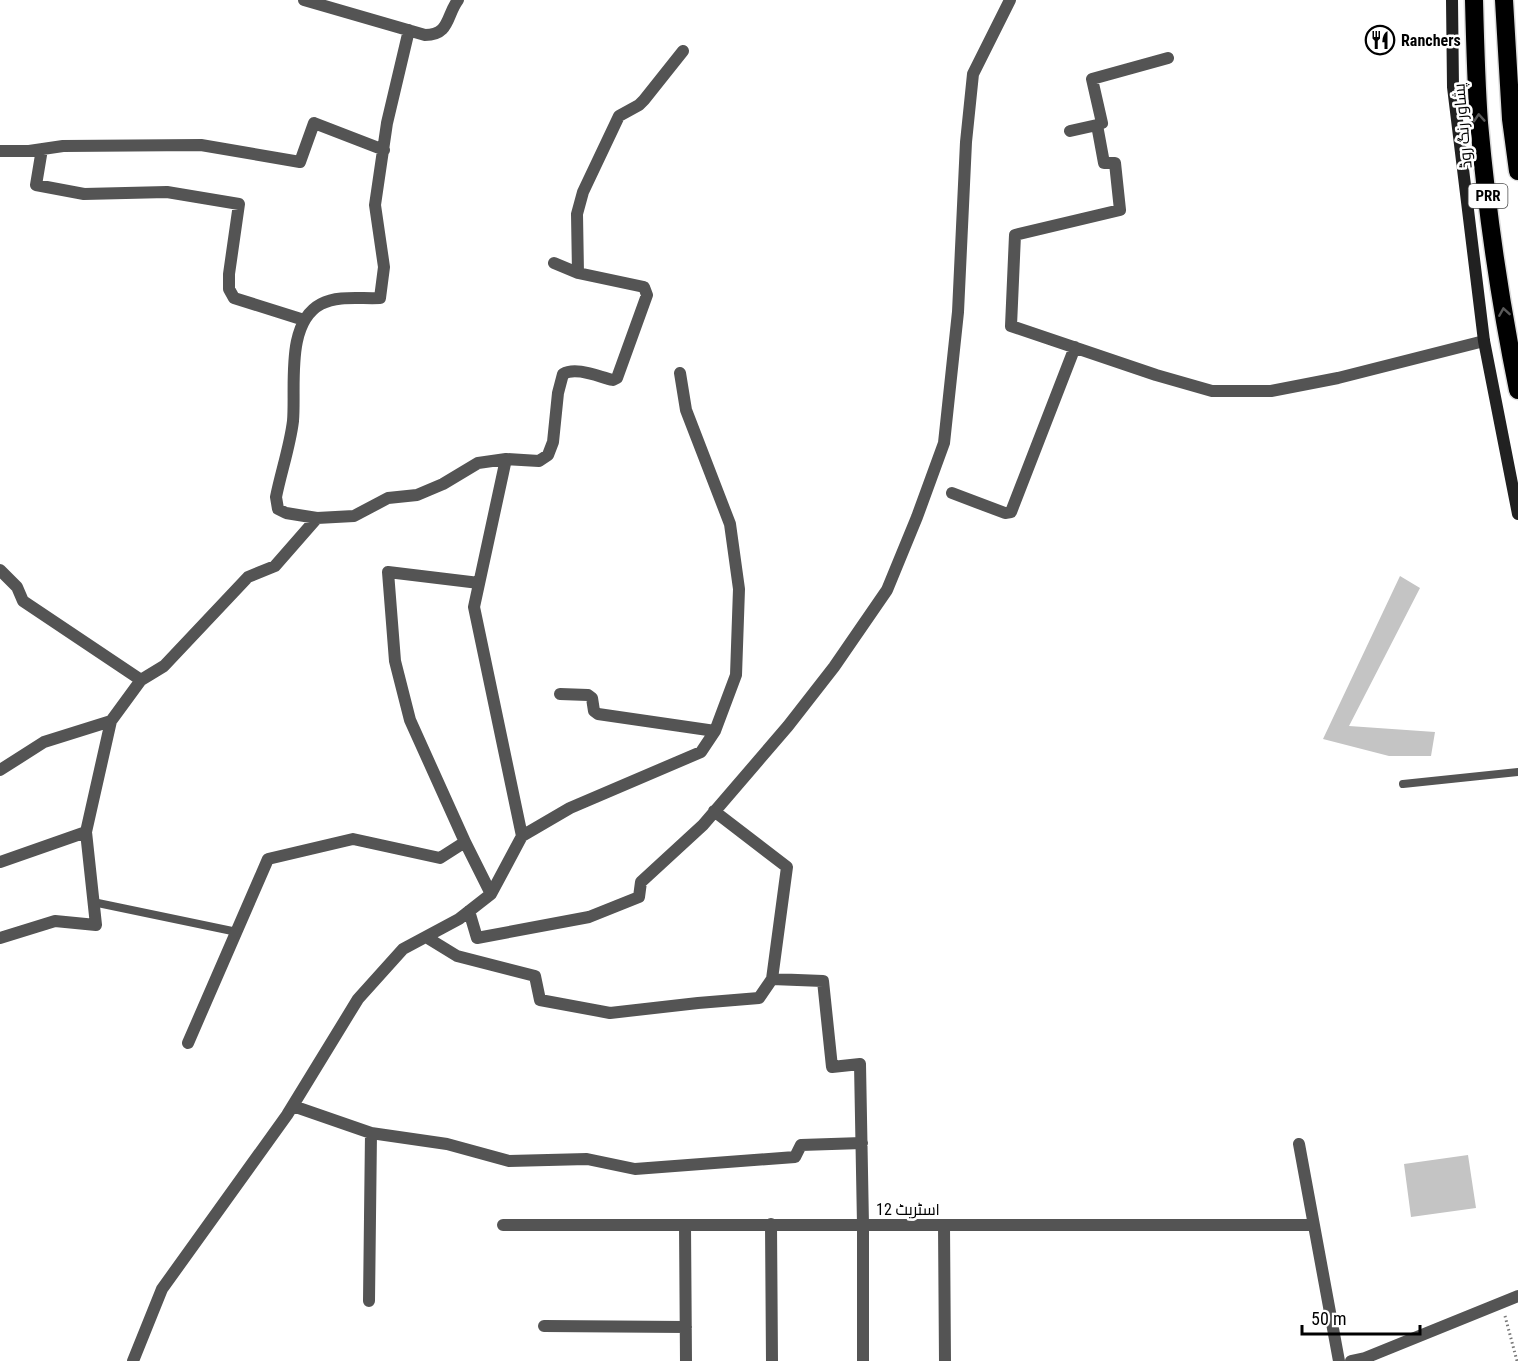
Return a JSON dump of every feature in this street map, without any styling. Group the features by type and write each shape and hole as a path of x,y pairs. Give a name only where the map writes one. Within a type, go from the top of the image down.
{"highway":[{"name":"پشاور رنگ روڈ","path":"1474,0 1480,134 1493,242 1518,390"},
{"name":"PRR","path":"1504,0 1511,118 1518,171"}],"street":[{"path":"304,0 425,35 434,35 444,30 458,0"},
{"path":"469,911 477,938 589,917 639,897 641,882 703,825 788,726 834,667 886,590 917,517 944,443 958,312 965,153 973,74 1010,0"},
{"path":"1452,0 1453,87 1484,341 1518,514"},
{"path":"409,30 387,123 375,205 384,267 380,298 335,299 319,305 304,320 296,346 293,422 276,497 278,508 285,513 317,519 354,516 388,498 417,495 434,488 478,463 506,459 539,461 548,454 553,442 558,393 563,374 576,371 613,380 619,376 647,296 644,287 578,273 554,263"},
{"path":"578,273 577,214 587,182 619,116 644,100 683,51"},
{"path":"1070,131 1102,123 1092,80 1168,58"},
{"path":"0,151 63,146 201,145 300,162 314,123 384,150"},
{"path":"1097,125 1104,163 1115,163 1120,210 1015,235 1011,326 1156,375 1212,391 1271,391 1338,378 1484,341"},
{"path":"42,149 36,184 84,194 167,192 239,204 229,274 229,289 234,298 304,320"},
{"path":"952,493 1005,513 1011,512 1075,347"},
{"path":"133,1361 162,1289 293,1106 358,999 403,949 459,919 491,894 522,836 570,808 701,752 715,731 736,675 739,590 730,524 686,410 680,373"},
{"path":"506,459 474,607 522,836"},
{"path":"0,938 55,921 96,925 86,832 111,721 141,680 164,666 248,577 275,566 317,519"},
{"path":"0,570 17,587 22,601 141,680"},
{"path":"479,583 388,572 395,661 410,720 491,894"},
{"path":"561,694 588,695 592,698 594,711 598,714 715,731"},
{"path":"0,770 44,742 111,721"},
{"path":"426,937 457,956 535,976 540,1000 610,1013 759,998 772,979 787,867 714,812"},
{"path":"0,862 86,832"},
{"path":"188,1043 268,859 353,839 440,858 465,842"},
{"path":"772,979 823,981 832,1067 860,1064 863,1361"},
{"path":"293,1106 371,1133 447,1143 509,1161 587,1159 635,1169 795,1157 801,1145 862,1143"},
{"path":"369,1301 371,1133"},
{"path":"1299,1144 1339,1361"},
{"path":"771,1224 772,1361"},
{"name":"اسٹریٹ 12","path":"503,1225 1313,1225"},
{"path":"685,1225 687,1361"},
{"path":"944,1225 945,1361"},
{"path":"1351,1361 1365,1358 1518,1296"},
{"path":"544,1326 686,1327"}],"lane":[{"path":"1404,784 1518,772"},
{"path":"93,902 237,932"}],"path":[{"path":"1502,1302 1517,1361"}],"building":[{"path":"1400,576 1420,588 1349,726 1435,732 1431,756 1389,756 1323,739"},
{"path":"1468,1155 1476,1208 1411,1217 1404,1164"}],"place":[{"name":"Ranchers","path":"1380,40"}]}
